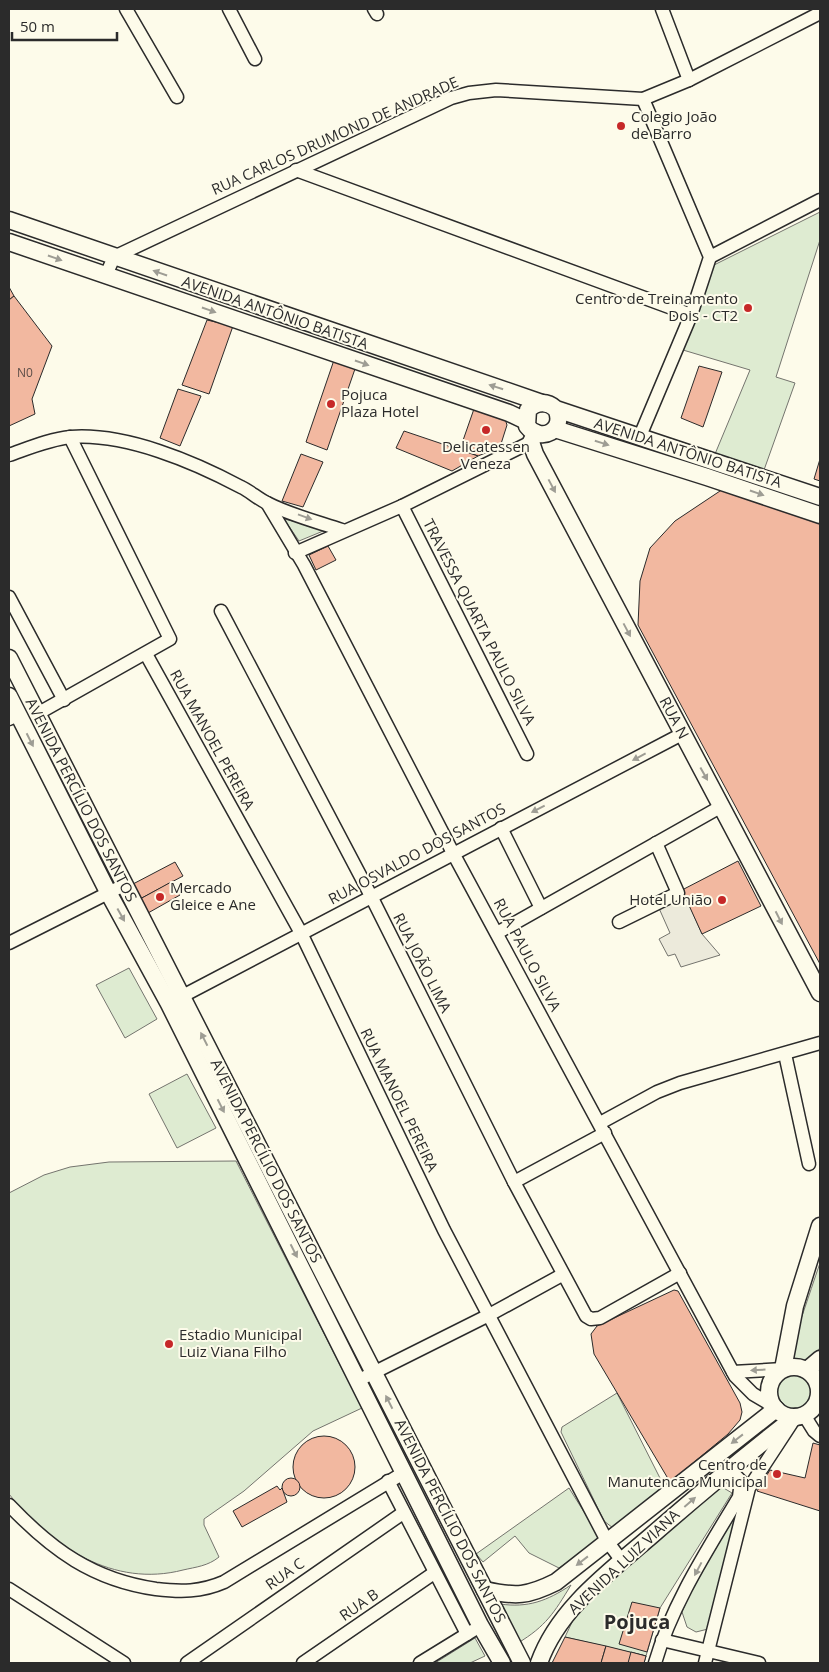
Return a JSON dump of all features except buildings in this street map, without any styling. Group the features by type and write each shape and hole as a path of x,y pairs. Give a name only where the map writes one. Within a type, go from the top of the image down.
{"street":[{"path":"126,9 178,97"},
{"path":"229,9 255,59"},
{"path":"662,9 689,80"},
{"name":"RUA CARLOS DRUMOND DE ANDRADE","path":"114,257 451,98 469,93 496,90 643,99 689,80 820,13"},
{"path":"640,436 690,315 710,257 643,99"},
{"path":"296,170 690,315"},
{"path":"710,257 820,200"},
{"name":"AVENIDA ANTÔNIO BATISTA","path":"9,220 820,497"},
{"name":"AVENIDA ANTÔNIO BATISTA","path":"9,242 509,413 531,432"},
{"path":"106,275 114,257"},
{"path":"295,553 342,530 402,506 531,432 546,435 555,429 559,419 549,406 528,410 531,432"},
{"name":"AVENIDA ANTÔNIO BATISTA","path":"555,429 707,476 820,515"},
{"name":"RUA N","path":"531,432 538,461 820,993"},
{"name":"RUA PAULO SILVA","path":"9,455 54,440 70,437 94,436 118,440 155,451 214,473 267,503 342,530"},
{"path":"37,714 170,639 70,437"},
{"path":"707,476 712,461"},
{"name":"RUA PAULO SILVA","path":"267,503 304,566 453,853 732,1372 752,1394 774,1408"},
{"name":"TRAVESSA QUARTA PAULO SILVA","path":"402,506 527,754"},
{"path":"9,597 64,700"},
{"name":"RUA JOÃO LIMA","path":"221,611 371,896 562,1275 586,1316 591,1319 600,1318 680,1273"},
{"name":"RUA MANOEL PEREIRA","path":"146,654 301,933 444,1230 607,1542 622,1561"},
{"name":"AVENIDA PERCÍLIO DOS SANTOS","path":"9,658 124,885 176,1000 239,1125 358,1380 413,1488 474,1630 500,1663"},
{"name":"AVENIDA PERCÍLIO DOS SANTOS","path":"9,696 13,717 108,892 176,1000"},
{"name":"RUA OSVALDO DOS SANTOS","path":"176,1000 682,734"},
{"path":"497,933 722,806"},
{"path":"501,828 541,908"},
{"path":"619,922 678,893 656,843"},
{"path":"10,938 124,885"},
{"path":"514,1182 656,1092 680,1083 820,1043"},
{"path":"785,1054 809,1164"},
{"name":"AVENIDA PERCÍLIO DOS SANTOS","path":"239,1125 430,1480 520,1658"},
{"path":"820,1226 795,1306 782,1369 771,1381 769,1390 774,1408 787,1416 800,1416 820,1436"},
{"path":"358,1380 489,1315 562,1275"},
{"path":"732,1372 782,1369 791,1366 807,1370 820,1359"},
{"name":"AVENIDA LUIZ VIANA","path":"539,1663 552,1635 566,1616 622,1561 725,1471 800,1416 811,1411 820,1397 818,1382 807,1370"},
{"name":"AVENIDA LUIZ VIANA","path":"485,1590 511,1596 527,1594 556,1582 774,1408"},
{"path":"706,1657 749,1488 800,1416"},
{"path":"9,1505 59,1551 89,1570 109,1578 148,1588 191,1592 208,1589 224,1582 388,1481 416,1454"},
{"path":"655,1663 662,1640 711,1544 739,1497 741,1481 735,1475 725,1471"},
{"path":"413,1488 430,1480"},
{"path":"388,1481 434,1573 474,1630 420,1663"},
{"name":"RUA C","path":"187,1663 403,1513"},
{"name":"RUA B","path":"303,1663 434,1573"},
{"path":"9,1589 124,1663"},
{"path":"662,1640 706,1657 759,1663"},
{"path":"500,1663 520,1658"}],"green space":[{"name":"Centro de Treinamento Dois - CT2","path":"820,212 820,240 776,377 795,383 764,470 715,454 750,370 683,350 714,265"},
{"path":"284,519 328,529 299,541"},
{"path":"129,968 157,1019 125,1038 96,985"},
{"path":"187,1074 216,1128 177,1148 149,1094"},
{"name":"Estadio Municipal Luiz Viana Filho","path":"236,1161 362,1408 313,1431 244,1491 204,1519 204,1525 219,1557 215,1560 197,1567 157,1574 133,1573 109,1568 86,1559 64,1546 44,1531 9,1494 9,1193 44,1175 70,1167 109,1162"},
{"path":"820,1263 820,1348 809,1358 816,1385 816,1402 813,1409 806,1414 787,1416 780,1413 771,1401 769,1387 788,1352"},
{"path":"617,1393 664,1486 613,1528 604,1521 561,1432 562,1427"},
{"path":"722,1487 732,1493 660,1608 646,1656 565,1637 574,1618 594,1594 708,1496"},
{"path":"569,1488 601,1539 559,1568 529,1553 515,1536 483,1562 476,1554"},
{"path":"737,1507 722,1581 708,1629 696,1632 687,1627 682,1612 698,1574"},
{"path":"571,1585 543,1625 518,1643 500,1604 520,1605 537,1602"},
{"path":"475,1638 485,1656 470,1663 435,1663"}],"shaded area":[{"path":"684,893 702,934 720,955 681,967 675,954 668,956 659,939 670,933 658,906"}],"place":[{"name":"Colegio João de Barro","path":"621,126"},
{"name":"Centro de Treinamento Dois - CT2","path":"748,308"},
{"name":"Pojuca Plaza Hotel","path":"331,404"},
{"name":"Delicatessen Veneza","path":"486,430"},
{"name":"Mercado Gleice e Ane","path":"160,897"},
{"name":"Hotel União","path":"722,900"},
{"name":"Estadio Municipal Luiz Viana Filho","path":"169,1344"},
{"name":"Centro de Manutencão Municipal","path":"777,1474"}],"district":[{"name":"Pojuca","path":"637,1622"}]}
